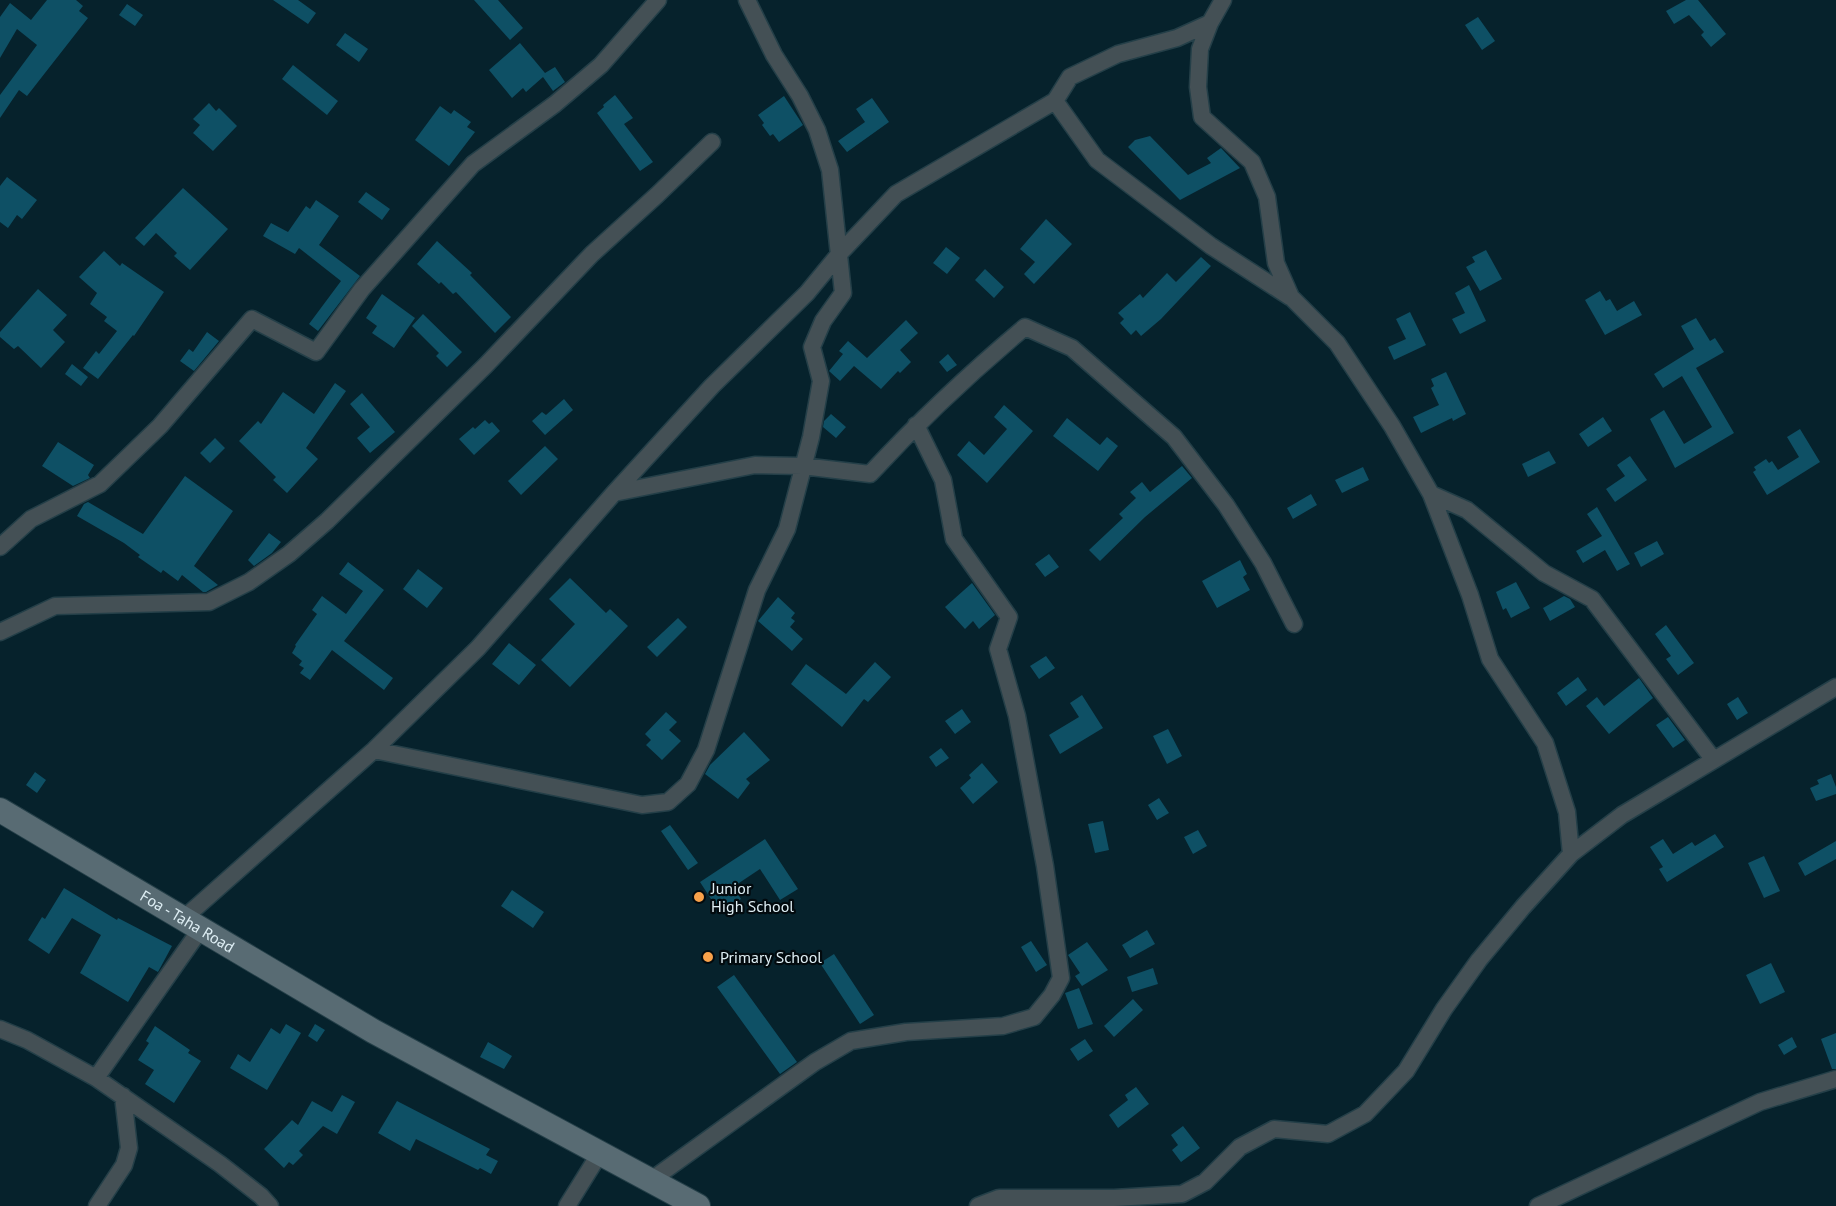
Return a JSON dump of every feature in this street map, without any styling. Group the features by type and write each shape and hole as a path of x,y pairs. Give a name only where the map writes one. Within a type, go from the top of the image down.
{"street":[{"path":"0,547 31,519 100,484 160,426 252,319 316,352 362,289 473,164 555,104 601,65 657,0"},
{"path":"374,750 642,805 668,802 688,784 706,750 757,590 787,529 811,436 822,381 812,347 823,321 843,293 830,170 817,130 800,96 774,55 747,0"},
{"path":"1222,0 1200,49 1198,87 1202,117 1252,162 1267,197 1276,263 1291,297"},
{"path":"96,1078 192,925 478,648 614,493 644,463 712,386 807,293 840,253 896,194 1055,100 1070,77 1118,54 1177,38 1210,23"},
{"path":"1055,100 1097,160 1211,246 1291,297 1337,343 1392,426 1431,494 1470,595 1490,659 1545,743 1567,813 1571,854"},
{"path":"0,632 55,606 209,602 249,582 289,554 327,521 486,365 592,254 712,142"},
{"path":"614,493 755,465 802,466 870,474 974,369 1025,327 1072,348 1174,437 1226,505 1263,563 1294,624"},
{"path":"650,1181 815,1062 851,1041 906,1032 1003,1026 1034,1017 1052,995 1061,978 1045,866 1017,716 998,649 1009,617 954,539 943,480 916,425"},
{"path":"1431,494 1467,510 1544,573 1593,599 1713,759"},
{"path":"978,1206 999,1197 1114,1198 1182,1194 1205,1182 1240,1147 1274,1129 1328,1134 1365,1114 1406,1071 1444,1009 1479,960 1571,854 1622,815 1836,687"},
{"name":"Foa - Taha Road","path":"0,810 373,1031 698,1206"},
{"path":"2,1033 27,1040 96,1078 220,1164 261,1196 270,1206"},
{"path":"1538,1206 1760,1102 1836,1079"},
{"path":"97,1206 124,1165 129,1148 123,1096"},
{"path":"567,1206 600,1153"}],"building":[{"path":"47,0 76,0 83,6 79,11 88,18 27,96 19,90 0,118 0,95 37,45 17,29 0,58 0,17 10,3 31,20"},
{"path":"273,0 298,0 316,13 308,24"},
{"path":"474,0 498,0 523,28 510,40"},
{"path":"1686,0 1698,0 1726,34 1711,47 1701,35 1704,32 1689,15 1674,24 1666,11"},
{"path":"127,4 143,15 135,26 119,15"},
{"path":"1478,17 1495,41 1482,50 1465,25"},
{"path":"345,33 368,49 359,62 336,45"},
{"path":"520,43 545,73 555,67 565,82 553,91 543,77 526,92 523,88 512,98 489,70"},
{"path":"293,65 338,101 327,115 282,79"},
{"path":"615,95 633,118 624,124 653,162 640,171 597,113"},
{"path":"784,96 803,125 779,142 773,134 770,136 758,115"},
{"path":"872,98 889,122 847,152 838,141 865,122 856,109"},
{"path":"209,103 216,111 219,108 237,126 213,151 193,133 200,125 193,119"},
{"path":"440,106 451,114 454,110 471,122 467,127 475,132 449,166 415,140"},
{"path":"1150,136 1188,175 1211,163 1207,158 1221,148 1240,168 1180,200 1128,147 1135,140"},
{"path":"7,177 37,200 22,219 17,215 8,228 0,222 0,186"},
{"path":"183,188 228,229 190,270 174,256 177,253 156,233 144,246 135,238"},
{"path":"366,192 390,209 382,220 358,202"},
{"path":"316,200 339,216 319,245 360,276 318,331 309,324 341,281 299,248 295,254 263,236 271,223 288,232 306,206 310,209"},
{"path":"1046,219 1072,244 1034,284 1024,274 1035,262 1020,249"},
{"path":"437,241 472,273 470,275 511,317 495,333 456,292 453,294 441,282 439,284 417,264"},
{"path":"946,247 960,258 947,274 933,263"},
{"path":"1486,250 1502,279 1480,291 1466,267 1475,262 1472,257"},
{"path":"104,251 120,266 122,263 164,292 134,336 98,379 83,368 96,351 99,354 117,331 104,321 107,317 90,304 97,293 79,277"},
{"path":"1201,257 1211,266 1161,319 1141,336 1136,330 1131,335 1120,323 1124,319 1118,313 1140,294 1143,298 1167,273 1176,282"},
{"path":"985,269 1004,287 994,298 975,280"},
{"path":"1469,285 1486,321 1460,334 1452,319 1465,313 1455,293"},
{"path":"38,289 67,315 53,330 65,342 41,368 18,346 14,349 0,337 0,332"},
{"path":"1600,291 1606,301 1610,299 1617,311 1634,301 1642,315 1605,335 1585,300"},
{"path":"382,294 415,318 394,348 372,333 377,326 366,318"},
{"path":"1410,312 1426,345 1394,360 1388,347 1406,339 1396,319"},
{"path":"423,314 462,352 447,367 436,356 439,353 412,326"},
{"path":"1696,318 1710,341 1715,338 1724,352 1696,368 1734,433 1675,468 1650,419 1664,410 1684,444 1712,427 1682,376 1663,388 1654,374 1694,349 1681,326"},
{"path":"906,320 918,333 900,350 911,362 900,373 898,371 881,389 854,366 840,381 829,371 843,354 839,351 848,341 867,358"},
{"path":"207,332 219,341 194,371 180,361 189,349 193,352"},
{"path":"948,354 957,365 947,372 939,362"},
{"path":"72,364 88,377 81,386 65,374"},
{"path":"1446,372 1466,414 1421,433 1413,417 1439,405 1431,388 1434,386 1431,379"},
{"path":"335,383 346,391 306,448 318,459 287,493 273,480 276,477 239,441 258,421 261,424 283,392 314,414"},
{"path":"362,393 395,432 370,453 357,438 370,427 350,404"},
{"path":"564,399 573,410 545,435 532,421 542,412 546,415"},
{"path":"1004,405 1033,431 987,483 957,455 969,441 984,455 1007,429 994,417"},
{"path":"831,414 846,427 836,438 823,427 824,421"},
{"path":"1603,417 1612,431 1588,447 1579,434"},
{"path":"1067,418 1100,445 1107,437 1118,446 1098,471 1053,436"},
{"path":"485,420 489,424 492,422 500,431 474,455 459,439"},
{"path":"1800,429 1820,462 1767,495 1753,472 1756,470 1754,467 1766,459 1769,463 1772,461 1778,470 1799,457 1787,437"},
{"path":"215,438 225,448 210,463 200,453"},
{"path":"58,442 94,465 88,475 90,478 73,486 42,466"},
{"path":"545,446 558,459 521,495 508,481"},
{"path":"1549,451 1556,463 1528,477 1522,464"},
{"path":"1630,456 1647,480 1615,502 1606,489 1625,476 1617,465"},
{"path":"1182,466 1192,478 1145,517 1100,561 1089,550 1123,518 1119,514 1136,498 1130,492 1142,482 1150,492"},
{"path":"1363,467 1369,480 1342,493 1335,480"},
{"path":"185,476 233,511 194,566 218,585 206,592 182,575 178,581 163,570 161,573 138,557 140,555 124,543 77,516 84,504 88,502 143,534"},
{"path":"1311,494 1317,505 1293,519 1287,508"},
{"path":"1597,507 1630,564 1617,571 1605,550 1583,563 1576,551 1602,536 1587,514"},
{"path":"269,533 281,542 272,553 254,566 248,560"},
{"path":"1657,541 1664,554 1641,567 1634,553"},
{"path":"1049,554 1059,567 1045,577 1035,564"},
{"path":"1240,560 1247,574 1243,577 1250,590 1217,608 1202,581"},
{"path":"348,562 384,590 344,641 393,678 384,690 332,650 310,680 300,673 304,668 299,665 302,661 292,653 317,614 312,610 322,596 346,614 363,591 339,574"},
{"path":"418,569 443,588 427,608 403,589"},
{"path":"570,578 606,613 610,609 628,626 570,687 541,660 575,624 549,599"},
{"path":"1516,582 1530,608 1511,618 1506,608 1503,610 1496,592"},
{"path":"972,583 995,615 979,629 973,621 965,629 945,607"},
{"path":"1564,596 1570,599 1575,607 1550,621 1543,608"},
{"path":"778,597 795,613 791,618 795,621 790,627 803,639 792,651 758,621"},
{"path":"678,618 687,627 657,657 647,647"},
{"path":"1666,625 1694,663 1678,675 1666,659 1671,656 1655,634"},
{"path":"509,643 536,665 519,685 492,664"},
{"path":"1046,656 1055,668 1039,679 1030,666"},
{"path":"875,662 891,677 868,702 864,699 842,727 791,684 806,664 846,694"},
{"path":"1578,677 1587,690 1566,706 1557,693"},
{"path":"1639,678 1653,698 1609,734 1586,706 1597,697 1604,706"},
{"path":"1082,695 1103,728 1060,754 1049,735 1079,717 1070,703"},
{"path":"1738,697 1748,713 1737,720 1727,704"},
{"path":"962,709 971,722 955,734 945,721"},
{"path":"666,712 677,722 669,730 681,741 662,760 646,745 651,740 645,734"},
{"path":"1668,717 1685,740 1673,748 1656,725"},
{"path":"1168,729 1182,756 1167,764 1153,736"},
{"path":"744,732 770,760 746,779 750,783 738,799 705,774 710,765"},
{"path":"941,748 949,758 936,767 929,757"},
{"path":"982,763 998,782 973,804 960,788 971,778 969,775"},
{"path":"35,772 46,780 37,793 26,785"},
{"path":"1831,774 1836,794 1816,801 1810,788 1819,784 1817,780"},
{"path":"1159,798 1169,813 1157,820 1148,805"},
{"path":"1103,821 1109,850 1095,853 1088,824"},
{"path":"670,825 698,863 688,870 661,831"},
{"path":"1198,830 1207,846 1193,854 1184,837"},
{"path":"1715,834 1724,847 1667,882 1659,869 1663,867 1650,847 1663,839 1673,854 1692,842 1695,846"},
{"path":"765,839 798,889 780,900 760,869 733,887 741,899 720,913 700,882"},
{"path":"1836,841 1836,859 1805,876 1798,863"},
{"path":"1764,856 1780,891 1764,898 1748,863"},
{"path":"64,888 117,920 118,918 172,946 158,972 149,967 128,1002 80,973 101,935 72,918 49,954 28,940 42,917 45,919"},
{"path":"512,890 544,912 533,928 501,906"},
{"path":"1147,930 1155,944 1130,958 1122,945"},
{"path":"1031,941 1047,965 1036,972 1021,947"},
{"path":"1087,942 1108,970 1082,986 1075,976 1080,973 1068,955"},
{"path":"834,954 874,1015 860,1024 820,963"},
{"path":"1771,963 1785,992 1760,1004 1746,975"},
{"path":"1153,968 1158,984 1132,992 1127,977"},
{"path":"734,975 797,1062 780,1074 717,987"},
{"path":"1079,988 1093,1024 1078,1029 1065,993"},
{"path":"1133,999 1143,1010 1114,1037 1104,1026"},
{"path":"286,1024 301,1033 267,1090 230,1068 238,1054 250,1062 271,1028 280,1034"},
{"path":"315,1024 325,1030 317,1042 308,1036"},
{"path":"155,1026 190,1050 188,1053 201,1061 174,1103 145,1084 154,1070 138,1060 149,1043 146,1041"},
{"path":"1836,1033 1836,1069 1832,1069 1821,1039"},
{"path":"1792,1037 1797,1047 1784,1055 1778,1045"},
{"path":"1085,1039 1093,1051 1078,1061 1070,1049"},
{"path":"488,1042 512,1056 504,1069 480,1057"},
{"path":"1136,1087 1149,1104 1118,1128 1109,1115 1128,1100 1125,1095"},
{"path":"342,1095 355,1102 337,1134 323,1126 299,1151 303,1155 293,1165 289,1162 284,1168 264,1149 292,1120 298,1125 312,1101 332,1112"},
{"path":"397,1101 490,1149 486,1155 498,1161 491,1174 480,1168 478,1170 416,1139 410,1151 378,1133"},
{"path":"1183,1126 1200,1148 1181,1162 1172,1150 1178,1145 1171,1135"}],"place":[{"name":"Junior High School","path":"699,897"},
{"name":"Primary School","path":"708,957"}]}
